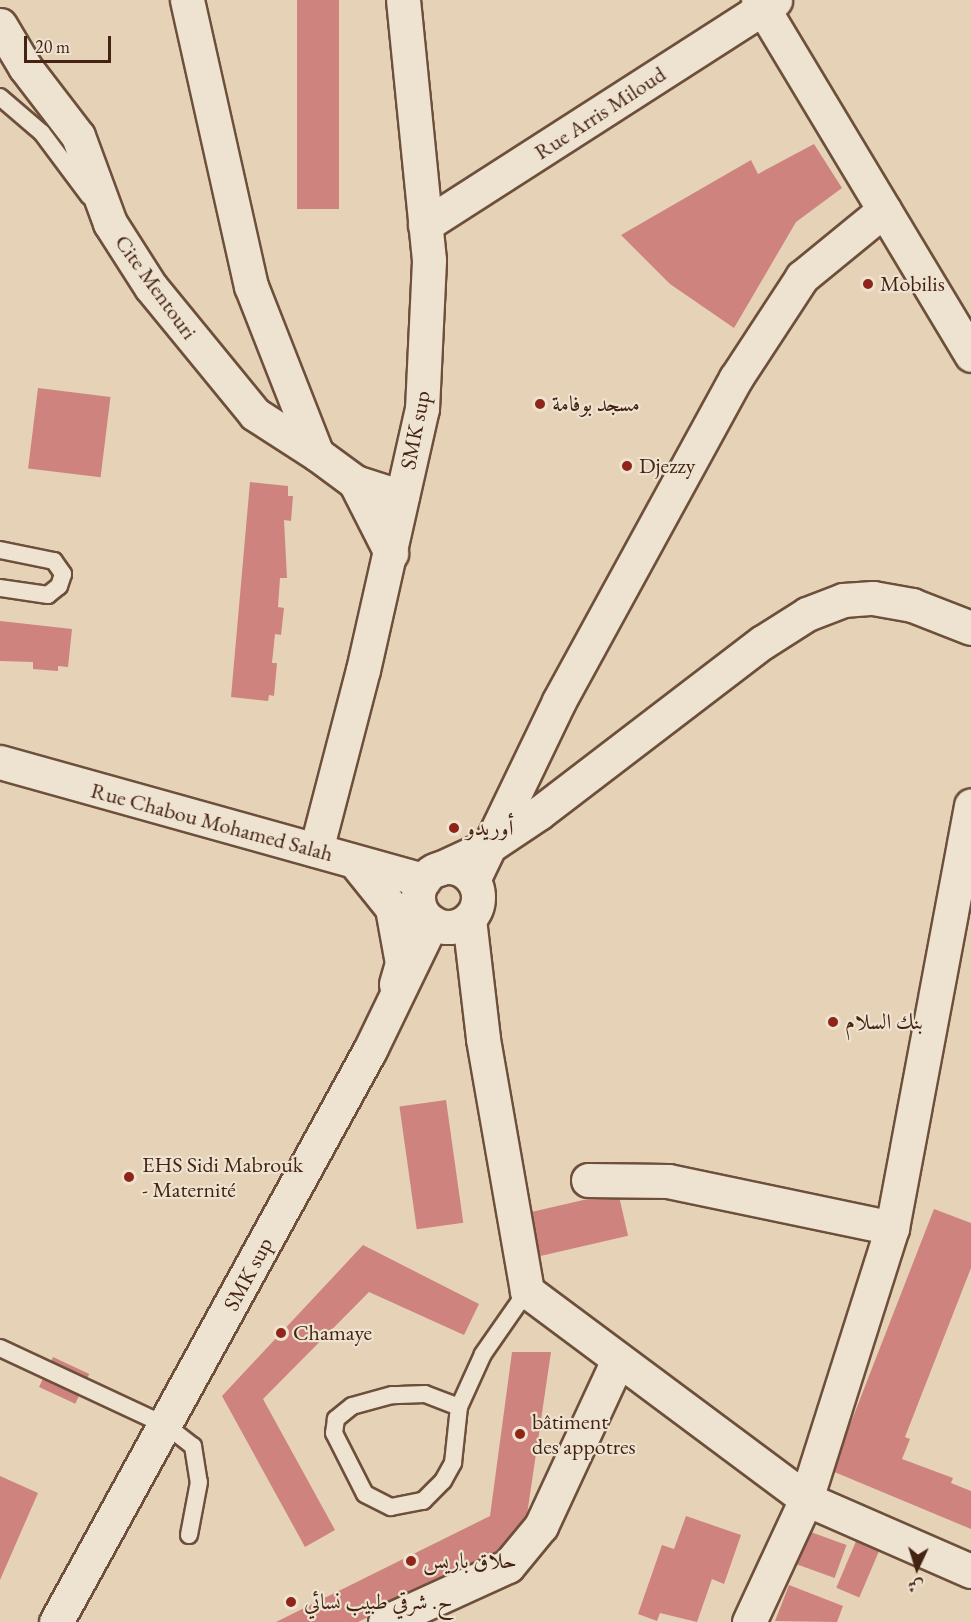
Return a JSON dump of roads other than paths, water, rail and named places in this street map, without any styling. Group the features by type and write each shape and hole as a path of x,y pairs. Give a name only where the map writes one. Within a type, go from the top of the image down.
{"main road":[{"path":"187,0 251,286 317,454"},
{"name":"SMK sup","path":"316,850 391,553 422,409 428,342 425,225 403,0"},
{"path":"766,3 884,210 971,355"},
{"name":"Rue Arris Miloud","path":"425,225 766,3"},
{"name":"Cite Mentouri","path":"0,25 25,67 78,136 110,224 151,287 255,414 355,482 402,497"},
{"path":"473,880 559,701 736,378 802,277 884,210"},
{"name":"Cite Mentouri","path":"355,482 391,553"},
{"path":"469,919 451,927 432,922 420,907 431,874 491,845 763,642 807,614 843,600 873,597 912,605 971,628"},
{"name":"Rue Chabou Mohamed Salah","path":"0,762 355,862 431,874"},
{"path":"748,1622 806,1499 892,1228 971,805"},
{"path":"355,862 392,908 402,963 386,1017"},
{"path":"431,874 458,869 473,880 478,896 469,919 483,1039 527,1291 616,1362 806,1499 971,1570"},
{"name":"SMK sup","path":"56,1622 166,1426 386,1017 432,922"},
{"path":"588,1180 668,1181 892,1228"},
{"path":"385,1622 508,1566 541,1526 616,1362"}],"lane":[{"path":"0,97 42,132 110,224"},
{"path":"0,550 54,561 63,574 59,586 48,595 0,588"},
{"path":"459,1407 425,1394 392,1395 352,1406 336,1419 334,1433 365,1494 391,1506 423,1501 453,1463 459,1407 483,1354 527,1291"},
{"path":"0,1348 166,1426 193,1446 198,1464 189,1535"}],"place":[{"name":"Mobilis","path":"868,284"},
{"name":"مسجد بوفامة","path":"540,404"},
{"name":"Djezzy","path":"627,466"},
{"name":"أوريدو","path":"454,828"},
{"name":"بنك السلام","path":"833,1022"},
{"name":"EHS Sidi Mabrouk - Maternité","path":"129,1177"},
{"name":"Chamaye","path":"281,1333"},
{"name":"bâtiment des appotres","path":"520,1434"},
{"name":"حلاق باريس","path":"411,1561"},
{"name":"ح. شرقي طبيب نسائي","path":"291,1602"}]}
